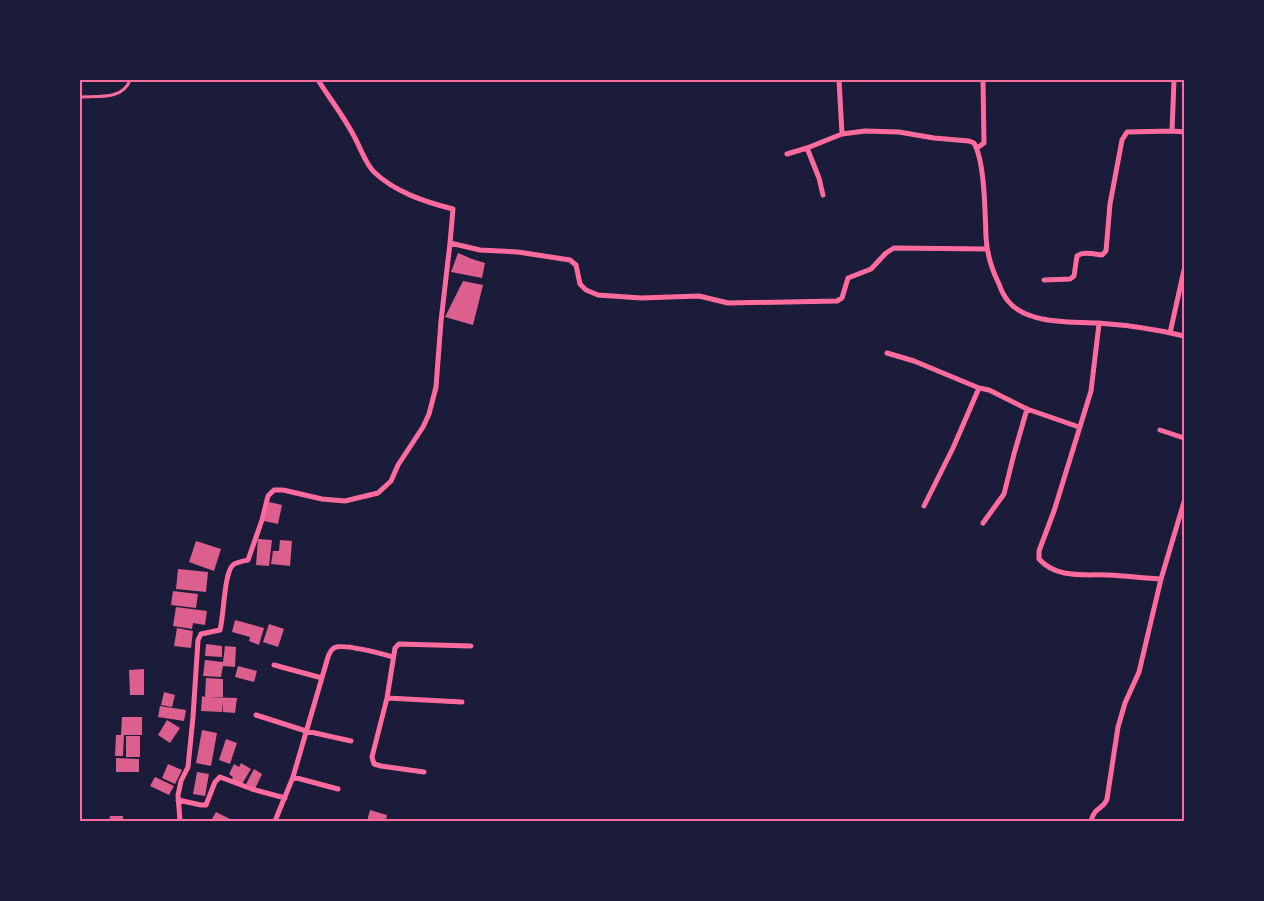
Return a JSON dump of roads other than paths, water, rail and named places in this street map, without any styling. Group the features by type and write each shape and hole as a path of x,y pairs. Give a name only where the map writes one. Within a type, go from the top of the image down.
{"street":[{"path":"180,821 178,800 181,781 188,767 194,717 198,640 201,634 220,630 228,574 234,563 248,560 268,496 274,490 278,490 322,499 345,500 378,493 391,481 398,466 423,427 429,414 436,388 440,330 453,209 418,199 395,188 373,171 366,161 355,137 318,80"},
{"path":"839,80 842,134"},
{"path":"977,148 984,143 983,80"},
{"path":"1172,131 1174,80"},
{"path":"787,154 842,134 864,131 899,132 934,138 963,139 974,143 977,148 984,202 986,249 990,264 1001,289 1007,300 1014,307 1023,313 1052,320 1099,324 1184,336"},
{"path":"1044,280 1070,279 1074,276 1076,256 1082,253 1102,255 1106,251 1110,204 1122,140 1127,132 1184,132"},
{"path":"807,148 819,178 823,195"},
{"path":"450,243 480,250 518,252 570,260 576,265 580,284 586,290 598,295 641,298 699,296 722,302 744,303 840,301 848,278 871,269 886,253 894,248 986,249"},
{"path":"1170,333 1184,270"},
{"path":"1099,324 1091,391 1057,502 1039,551 1039,558 1044,565 1069,574 1161,579"},
{"path":"887,353 914,361 979,388 989,390 1027,409 1079,427"},
{"path":"924,506 953,448 979,388"},
{"path":"983,524 1004,494 1027,409"},
{"path":"1160,430 1184,438"},
{"path":"1091,821 1093,813 1106,803 1118,727 1125,703 1139,672 1161,579 1184,502"},
{"path":"424,772 380,766 372,762 373,750 388,698 395,648 399,644 471,646"},
{"path":"275,821 293,776 331,650 335,647 364,650 393,657"},
{"path":"274,665 322,678"},
{"path":"388,698 462,702"},
{"path":"256,714 306,731 351,742"},
{"path":"293,776 338,789"},
{"path":"178,800 206,805 215,782 220,777 252,789 285,798"}],"lane":[{"path":"80,97 115,96 127,87 130,80"}]}
